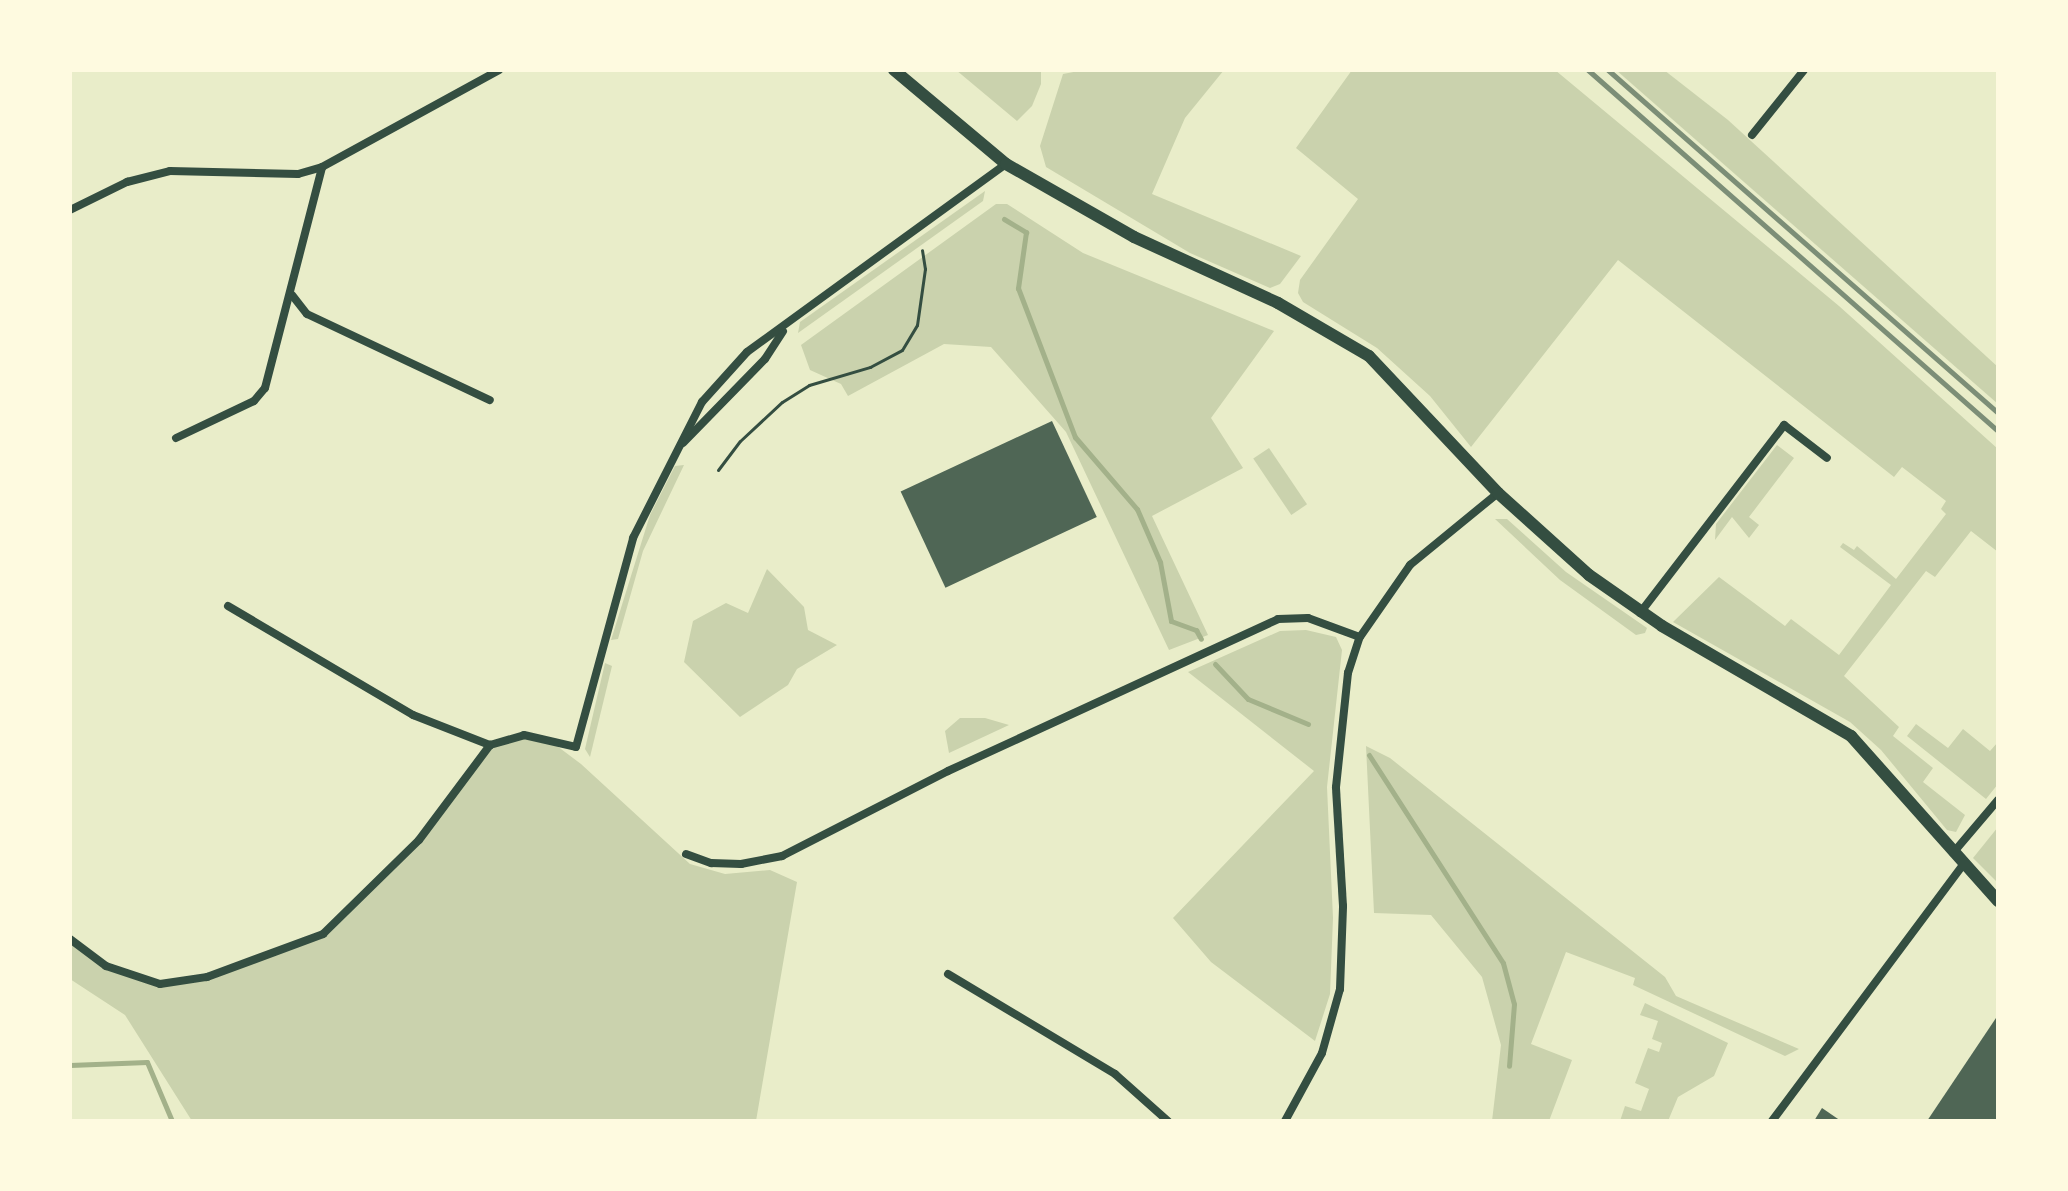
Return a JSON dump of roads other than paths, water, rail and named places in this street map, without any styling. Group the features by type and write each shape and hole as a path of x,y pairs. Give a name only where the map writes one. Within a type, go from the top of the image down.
{"street":[{"path":"70,210 127,182 170,171 298,174 322,167 499,70"},
{"path":"894,70 1006,164 1134,237 1337,335 1390,374 1498,493 1589,575 1640,613 1851,736 1879,762 1962,866 1998,901"},
{"path":"1752,135 1804,70"},
{"path":"70,939 106,966 160,984 207,977 323,934 419,840 490,745 524,735 576,747 614,593 633,538 678,447 720,378 1006,164"},
{"path":"176,438 260,395 292,295 322,167"},
{"path":"292,295 307,314 490,400"},
{"path":"678,447 765,359 785,327"},
{"path":"1640,613 1784,425 1827,458"},
{"path":"1285,1121 1322,1053 1340,989 1339,720 1360,637 1410,565 1498,493"},
{"path":"228,606 413,715 490,745"},
{"path":"686,854 711,863 741,864 782,856 948,771 1278,619 1308,618 1360,637"},
{"path":"1952,854 1998,800"},
{"path":"1772,1121 1962,866"},
{"path":"948,974 1103,1067 1168,1121"}],"waterway":[{"path":"1004,219 1026,232 1018,288 1075,437 1137,509 1160,562 1171,621 1196,630 1201,639"},
{"path":"1215,664 1248,699 1308,724"},
{"path":"1369,755 1503,963 1514,1004 1509,1066"},
{"path":"70,1065 147,1062 172,1121"}],"railway":[{"path":"1588,70 1998,431"},
{"path":"1608,70 1998,413"}]}
